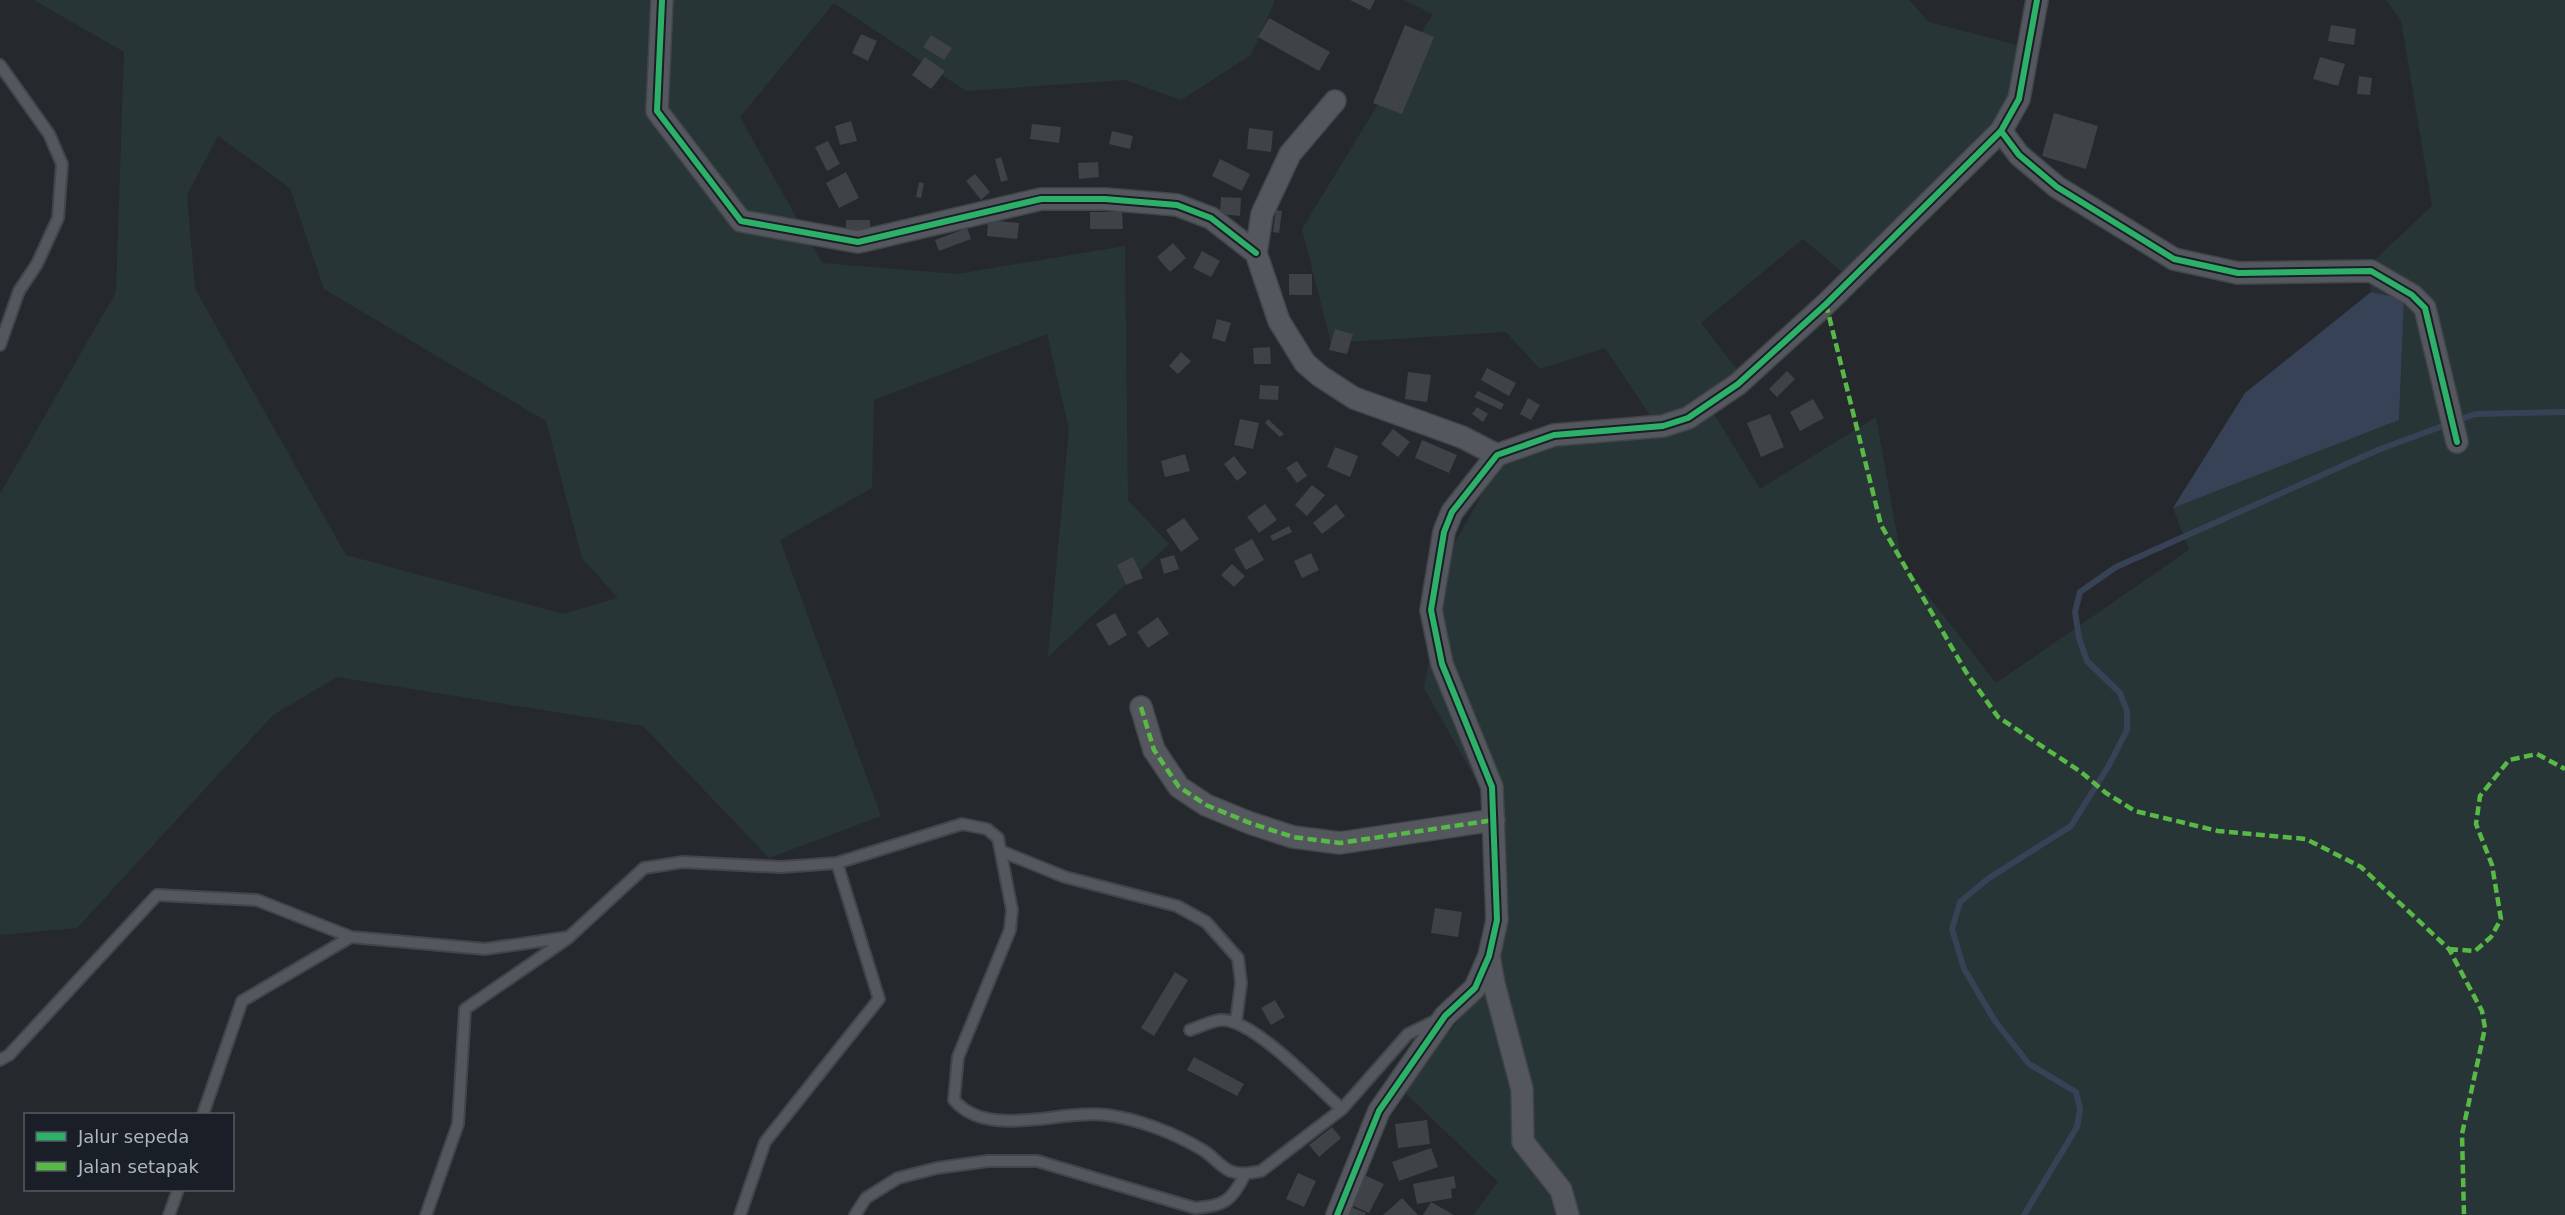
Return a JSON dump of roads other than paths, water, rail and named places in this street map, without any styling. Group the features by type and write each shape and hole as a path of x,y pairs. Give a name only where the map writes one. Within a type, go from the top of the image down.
{"street":[{"path":"662,0 657,111 741,221 858,242 1041,199 1105,199 1177,205 1211,218 1256,253"},
{"path":"1337,1215 1379,1111 1445,1016 1475,988 1489,956 1497,920 1492,787 1442,664 1431,610 1444,532 1452,512 1497,455 1554,435 1663,426 1688,418 1738,384 1826,304 2001,131 2019,99 2037,0"},
{"path":"1335,100 1290,154 1262,214 1256,253 1280,321 1305,363 1320,376 1354,398 1462,437 1497,455"},
{"path":"2001,131 2019,155 2057,187 2174,259 2238,273 2371,271 2412,295 2425,308 2457,442"},
{"path":"1141,707 1154,750 1179,787 1206,805 1250,824 1293,837 1340,843 1494,820"},
{"path":"1489,956 1521,1089 1523,1142 1561,1190 1568,1215"}],"lane":[{"path":"0,64 49,134 62,164 58,218 37,264 19,291 0,345"},
{"path":"426,1215 458,1124 465,1009 569,937 644,868 683,862 782,867 837,863 962,824 987,829 998,838 1003,852 1012,910 1010,930 958,1058 954,1100 962,1109 978,1116 1005,1121 1077,1113 1108,1115 1158,1129 1203,1149 1229,1170 1245,1174 1261,1171 1342,1108 1408,1034 1445,1016"},
{"path":"1003,852 1065,876 1177,906 1206,922 1238,958 1241,983 1236,1022"},
{"path":"740,1215 765,1142 879,999 837,863"},
{"path":"0,1060 9,1056 158,895 257,900 351,937 485,950 569,937"},
{"path":"203,1113 242,1001 351,937"},
{"path":"1190,1030 1220,1020 1236,1022 1274,1047 1342,1108"},
{"path":"855,1215 866,1198 898,1178 937,1168 988,1161 1037,1161 1195,1208 1217,1211 1235,1196 1245,1174"},
{"path":"169,1215 178,1191"}],"water":[{"path":"2371,292 2404,299 2399,420 2173,508 2245,393"}],"waterway":[{"path":"2024,1215 2077,1127 2080,1109 2076,1092 2029,1064 1995,1021 1964,969 1952,929 1960,902 1989,878 2071,826 2108,767 2127,730 2127,711 2120,693 2087,661 2079,638 2075,612 2080,592 2116,567 2378,450 2475,414 2565,412"}]}
